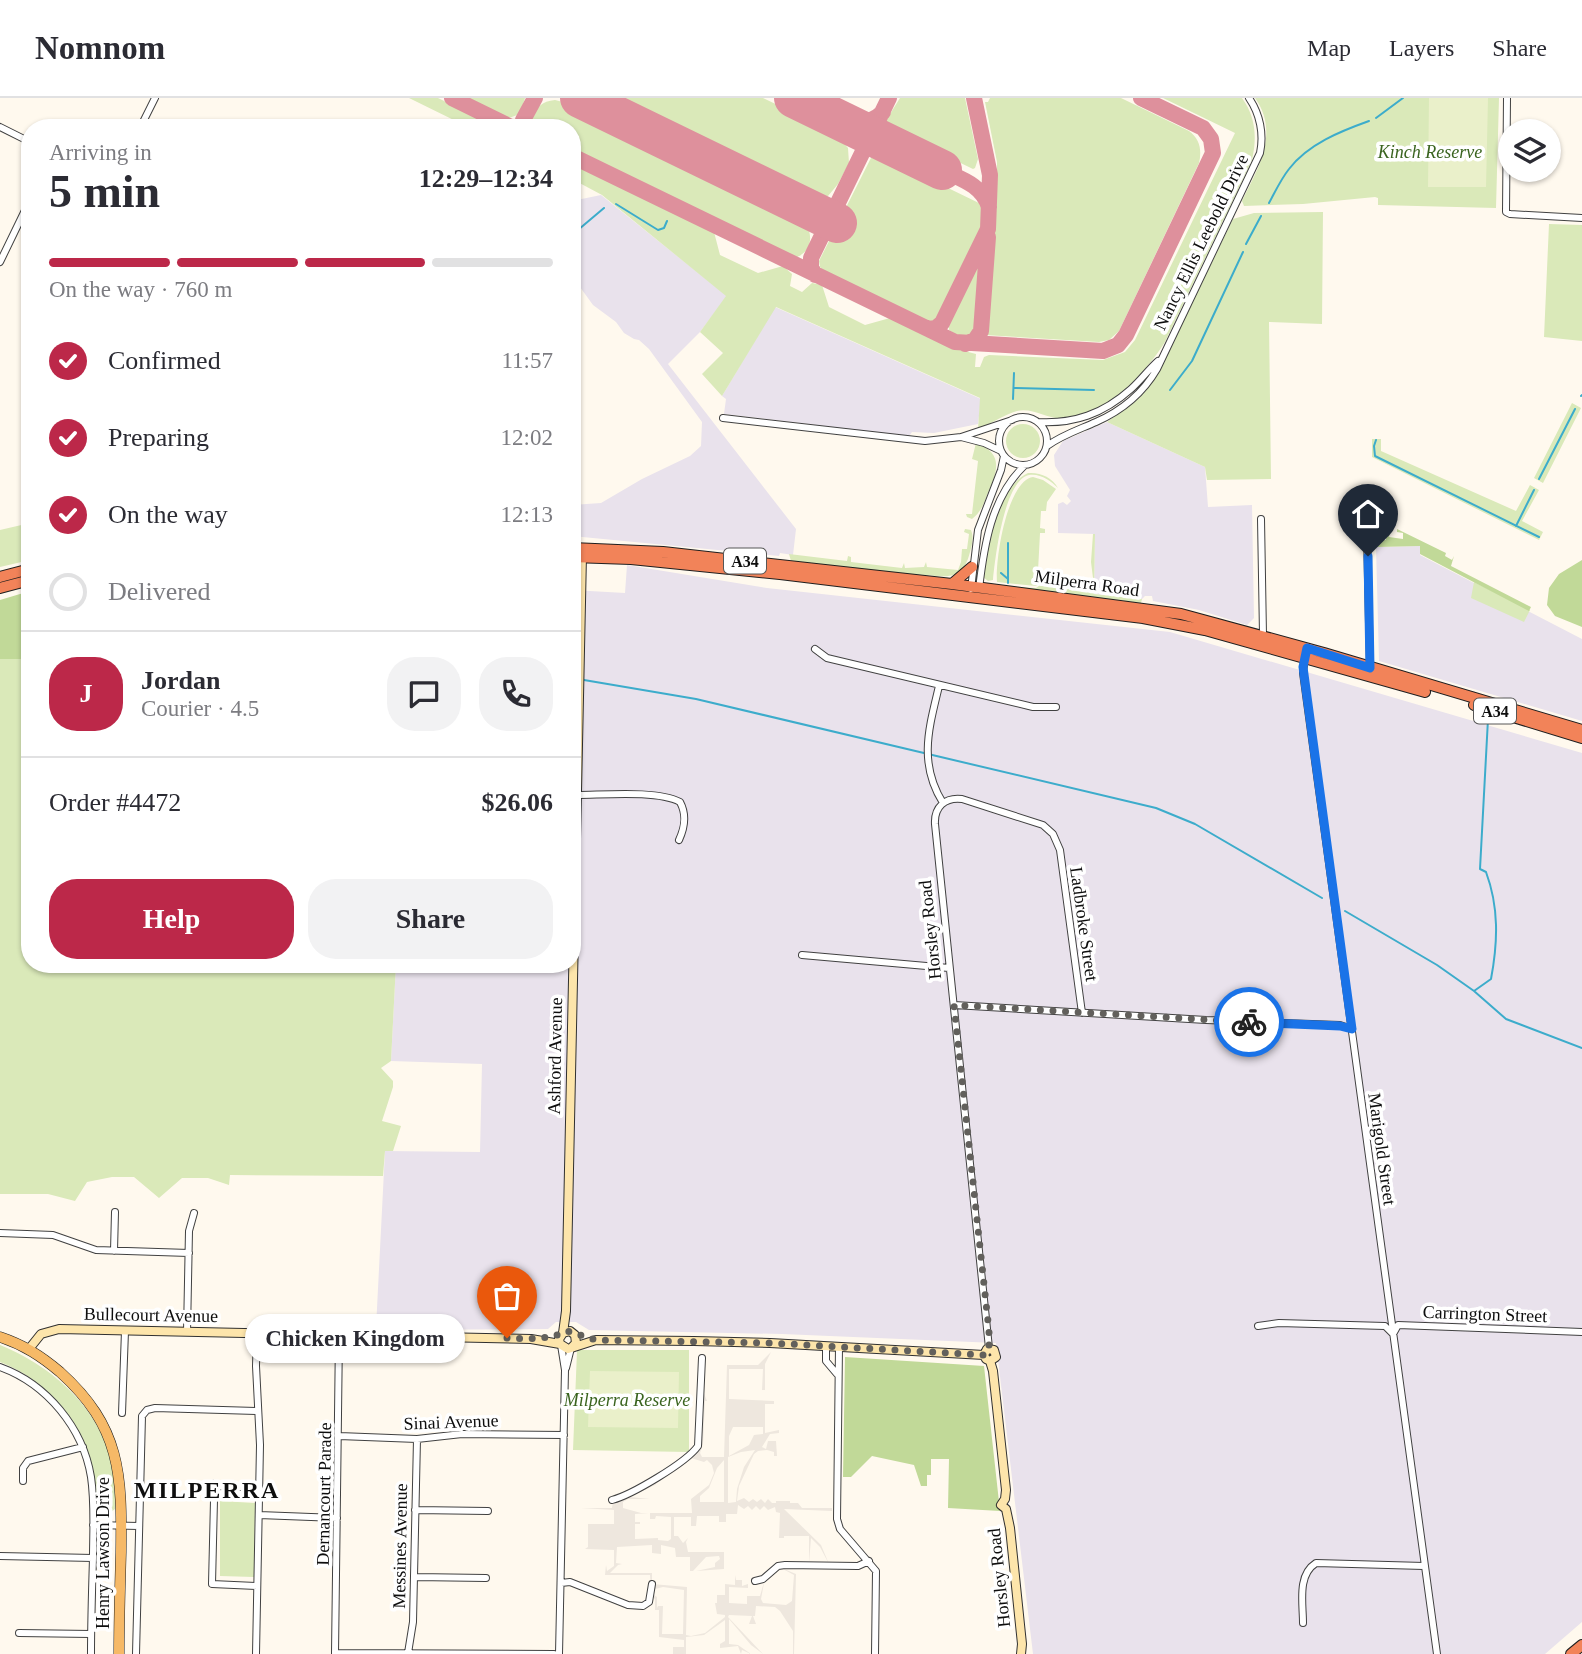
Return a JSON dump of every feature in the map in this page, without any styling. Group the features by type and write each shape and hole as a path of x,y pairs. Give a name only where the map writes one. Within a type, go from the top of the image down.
{"highway":[{"name":"Milperra Road","path":"581,553 663,552 952,584 974,592 1172,622 1306,654 1582,730"},
{"name":"Milperra Road","path":"581,553 1181,614 1262,635 1306,654"},
{"path":"952,584 972,567"},
{"path":"0,577 21,571"},
{"path":"0,588 21,582"},
{"name":"Milperra Road","path":"1370,672 1582,738"},
{"path":"1571,1654 1582,1645"}],"main road":[{"name":"Ashford Avenue","path":"565,1337 573,973"},
{"name":"Bullecourt Avenue","path":"29,1349 41,1334 52,1330 531,1339 565,1337 770,1343 988,1355"},
{"name":"Henry Lawson Drive","path":"0,1337 45,1359 76,1387 89,1402 111,1442 118,1470 121,1525 119,1654"},
{"path":"565,1337 576,1343 572,1348 565,1348 565,1337"},
{"name":"Bullecourt Avenue","path":"572,1348 596,1340"},
{"name":"Horsley Road","path":"988,1355 993,1371 1005,1499 1011,1503 1006,1509 1024,1651"}],"street":[{"path":"144,119 155,98"},
{"name":"Nancy Ellis Leebold Drive","path":"1047,446 1125,406 1151,379 1259,153 1261,131 1258,116 1249,98"},
{"path":"1507,98 1507,213 1582,218"},
{"path":"0,127 21,138"},
{"path":"0,262 21,219"},
{"name":"Nancy Ellis Leebold Drive","path":"1038,422 1065,423 1096,412 1129,390 1161,358"},
{"path":"723,418 915,441 961,438 1025,417 1038,422 1046,433 1047,446 1039,460 1024,466 1008,487 990,525 974,592"},
{"path":"974,592 972,567 978,530 1001,470 999,437 1012,420"},
{"path":"961,438 984,443 1013,463 1024,466"},
{"path":"1261,519 1262,635"},
{"path":"1367,535 1370,672"},
{"path":"816,649 827,658 939,686 1033,707 1056,707"},
{"name":"Marigold Street","path":"1306,654 1303,673 1437,1654"},
{"path":"939,686 927,743 931,781 943,803"},
{"path":"581,795 660,795 675,799 680,802 685,816 679,841"},
{"name":"Ladbroke Street","path":"943,803 962,799 1030,820 1043,825 1056,839 1061,857 1082,1013"},
{"name":"Horsley Road","path":"943,803 936,810 935,820 989,1331 988,1355"},
{"path":"802,955 949,968"},
{"path":"954,1005 1340,1026 1352,1029"},
{"path":"114,1212 114,1251"},
{"path":"187,1332 190,1226 194,1213"},
{"path":"0,1233 48,1234 90,1249 189,1253"},
{"path":"1258,1326 1279,1323 1385,1326 1393,1334"},
{"name":"Carrington Street","path":"1393,1334 1398,1325 1582,1332"},
{"path":"122,1413 125,1331"},
{"path":"256,1654 259,1515 257,1333"},
{"name":"Dernancourt Parade","path":"335,1653 339,1335"},
{"name":"Ashford Avenue","path":"557,1654 561,1583 565,1337"},
{"path":"826,1346 826,1361 838,1374"},
{"path":"839,1347 837,1519 840,1529 876,1571 875,1654"},
{"name":"Ashford Avenue","path":"565,1370 572,1348"},
{"path":"612,1500 622,1498 634,1489 654,1482 698,1446 702,1358"},
{"path":"0,1367 22,1376 46,1394 67,1419 83,1447 91,1479 93,1525 91,1654"},
{"path":"136,1654 142,1416 147,1410 155,1408 258,1410"},
{"name":"Sinai Avenue","path":"339,1436 417,1438 462,1434 564,1435"},
{"name":"Messines Avenue","path":"408,1653 413,1622 415,1577 417,1438"},
{"path":"23,1481 23,1468 28,1461 83,1447"},
{"path":"213,1484 218,1493"},
{"path":"218,1493 259,1495"},
{"path":"218,1493 214,1500 212,1584 257,1586"},
{"path":"415,1510 488,1511"},
{"path":"259,1515 337,1518"},
{"path":"93,1525 139,1525"},
{"path":"0,1556 93,1558"},
{"path":"755,1581 763,1579 778,1566 858,1566 869,1561"},
{"path":"1303,1623 1303,1582 1305,1573 1316,1563 1424,1566"},
{"path":"415,1577 486,1578"},
{"path":"561,1583 570,1582 628,1605 639,1606 647,1605 651,1599 652,1584"},
{"path":"19,1633 91,1634"},
{"path":"335,1653 557,1654"}],"shaded area":[{"path":"601,195 727,296 700,332 668,364 796,529 793,555 780,553 779,556 581,537 581,504 601,503 690,456 701,446 702,422 649,349 639,340 624,333 616,322 593,305 581,288 581,199"},
{"path":"775,307 981,399 978,424 934,433 912,432 909,436 724,414 726,399 722,396"},
{"path":"1107,422 1205,467 1208,507 1252,505 1254,618 1247,625 1199,610 1153,601 1152,596 1142,599 1094,594 1095,534 1058,533 1058,504 1063,502 1067,505 1071,501 1067,496 1070,490 1055,466 1054,455 1063,441"},
{"path":"1420,546 1420,555 1582,639 1582,721 1379,661 1376,547"},
{"path":"627,565 767,588 1170,632 1582,753 1582,1622 1545,1654 1033,1654 996,1343 782,1334 589,1330 576,1322 556,1322 548,1329 376,1328 385,1151 480,1152 482,1064 391,1061 396,973 581,973 581,591 625,593"},
{"path":"771,1352 765,1364 765,1390 762,1390 763,1369 729,1369 729,1399 774,1401 774,1404 765,1404 765,1433 779,1430 779,1433 770,1434 762,1447 766,1449 768,1441 776,1441 777,1456 767,1450 754,1454 739,1486 737,1501 744,1498 749,1502 753,1499 757,1502 761,1499 765,1503 768,1499 772,1503 798,1503 802,1508 832,1508 832,1511 784,1509 821,1545 829,1564 820,1547 811,1538 809,1563 809,1536 779,1538 780,1513 776,1512 775,1507 768,1510 764,1506 760,1510 756,1506 752,1510 748,1506 744,1509 738,1505 737,1514 726,1514 726,1522 719,1522 719,1516 697,1516 696,1526 691,1526 691,1517 674,1517 674,1536 678,1536 683,1543 688,1538 688,1552 724,1552 724,1569 696,1571 715,1567 719,1556 706,1557 690,1571 690,1557 676,1557 675,1548 661,1545 661,1554 652,1553 652,1545 617,1547 616,1563 622,1564 610,1573 652,1573 652,1584 687,1587 686,1635 691,1636 705,1633 725,1617 717,1614 715,1603 717,1595 725,1595 725,1584 735,1585 735,1575 736,1580 742,1580 742,1586 748,1584 748,1588 729,1587 729,1603 747,1604 747,1596 760,1596 764,1582 770,1577 764,1583 761,1599 763,1603 786,1605 792,1601 794,1575 783,1569 796,1574 794,1654 793,1631 780,1611 775,1607 756,1606 753,1616 756,1624 749,1624 752,1616 728,1617 763,1654 751,1645 729,1619 729,1644 738,1645 751,1654 742,1650 741,1654 738,1646 720,1648 720,1644 725,1641 725,1620 704,1635 686,1637 686,1654 673,1654 673,1647 684,1647 684,1640 659,1637 659,1610 655,1610 655,1599 651,1593 657,1597 657,1608 663,1606 662,1634 683,1634 684,1590 663,1587 651,1590 650,1575 605,1575 606,1565 607,1571 614,1566 614,1550 585,1549 588,1547 588,1524 614,1524 614,1510 581,1508 612,1508 613,1501 624,1500 653,1485 665,1473 699,1451 704,1406 702,1387 703,1372 703,1391 707,1401 700,1453 702,1457 724,1457 727,1365 758,1365","holes":["733,1427 763,1427 763,1434 754,1435 749,1445 729,1456 729,1436","755,1450 744,1467 736,1502 728,1503 728,1457","691,1458 704,1462 707,1460 712,1465 714,1473 709,1485 691,1499 692,1513 650,1513 650,1519 655,1519 656,1516 671,1517 671,1539 635,1539 635,1524 640,1524 635,1522 635,1514 649,1513 623,1508 623,1502 628,1499 650,1499 630,1497 655,1485 666,1474","724,1460 724,1502 700,1502 700,1496 709,1488 717,1468"]}],"green space":[{"path":"409,98 438,98 481,119 452,119"},
{"path":"466,98 525,98 520,114 509,118"},
{"path":"603,98 763,98 834,132 848,148 849,163 828,196 811,198"},
{"path":"900,98 965,98 978,159 975,168 886,127 885,122"},
{"path":"990,98 1121,98 1189,131 1198,141 1199,163 1119,331 1109,340 1099,342 985,335 997,175 997,162 985,102"},
{"path":"1163,98 1242,98 1250,113 1255,144 1252,160 1165,342 1146,368 1122,392 1095,410 1064,418 1023,410 1008,414 978,429 980,398 776,307 722,396 702,374 723,353 700,332 726,296 602,195 581,184 581,167 714,232 720,255 758,273 783,266 792,274 790,286 802,292 812,283 822,285 829,307 865,325 890,318 953,348 976,354 975,367 980,367 984,357 989,355 1103,360 1125,352 1135,340 1235,133"},
{"name":"Kinch Reserve","path":"1255,98 1499,98 1496,208 1378,205 1378,198 1375,197 1244,206 1242,201 1264,150 1266,124"},
{"name":"Kinch Reserve","path":"1429,98 1488,98 1486,187 1428,187"},
{"path":"555,100 567,103 800,217 810,233 807,249 797,257 788,255 581,154 581,119 530,119 537,108"},
{"path":"874,152 983,205 984,223 940,316 933,322 925,321 824,272 820,267 819,261"},
{"path":"1323,212 1322,324 1269,322 1271,479 1207,480 1205,467 1107,422 1140,397 1158,373 1233,219 1254,213"},
{"path":"1549,224 1582,225 1582,341 1544,337"},
{"path":"981,254 977,329 970,336 957,336 949,330 949,321"},
{"path":"1572,403 1581,408 1543,483 1534,478"},
{"path":"1023,424 1035,429 1040,441 1035,453 1023,458 1011,453 1006,441 1011,429"},
{"path":"1372,439 1381,439 1381,451 1516,511 1530,485 1539,490 1522,521 1543,532 1539,540 1372,457"},
{"path":"976,443 991,452 995,458 996,472 985,502 972,519 966,514 972,514 978,461 972,459"},
{"path":"1028,473 1045,476 1058,488 1037,475 1029,475 1020,480 1007,505 993,580 988,581 983,577 996,519 1009,491 1018,480"},
{"path":"1033,477 1056,489 1047,502 1046,511 1041,511 1040,528 1045,529 1045,533 1040,533 1038,571 1042,571 1041,582 1036,586 997,582 1004,523 1016,492 1024,482"},
{"path":"1377,519 1380,519 1380,540 1386,540 1386,530 1390,531 1389,537 1403,539 1403,533 1397,532 1397,529 1446,553 1445,556 1452,560 1454,556 1451,566 1531,607 1529,611 1420,554 1420,546 1377,547"},
{"path":"21,525 21,562 0,567 0,530"},
{"path":"965,529 971,530 973,538 970,552 966,563 954,575 907,575 791,561 789,554 847,561 848,556 851,557 851,562 902,568 904,563 905,568 924,567 926,562 927,567 958,570 962,549 967,549 969,534 964,532"},
{"path":"1093,534 1094,594 1142,599 1141,603 1016,587 1036,588 1043,583 1043,572 1047,578 1090,582 1093,578"},
{"path":"1582,560 1582,627 1555,616 1547,605 1549,588 1559,574"},
{"path":"1474,582 1530,610 1524,622 1471,598"},
{"path":"21,594 21,659 0,659 0,600"},
{"path":"0,659 21,659 21,973 396,973 391,1061 381,1068 393,1081 393,1087 382,1121 401,1126 393,1151 385,1151 383,1176 230,1175 229,1185 208,1178 182,1178 159,1198 134,1177 112,1177 87,1182 75,1201 48,1194 0,1194"},
{"path":"0,1345 48,1371 86,1408 100,1430 110,1454 115,1481 115,1509 102,1519 96,1517 93,1469 81,1434 60,1404 47,1391 32,1379 0,1362"},
{"name":"Milperra Reserve","path":"579,1350 689,1350 689,1452 573,1450"},
{"path":"845,1357 984,1366 1000,1511 948,1508 949,1459 931,1459 931,1475 927,1475 927,1486 921,1486 914,1465 872,1456 851,1477 843,1477"},
{"path":"590,1371 679,1372 678,1428 588,1427"},
{"path":"220,1501 255,1503 254,1577 220,1576"}],"waterway":[{"path":"1376,118 1403,98"},
{"path":"1269,203 1286,173 1306,152 1336,134 1369,121"},
{"path":"616,204 658,230 664,228 667,221"},
{"path":"581,227 604,208"},
{"path":"1246,244 1261,216"},
{"path":"1170,390 1192,361 1243,252"},
{"path":"1013,399 1014,373"},
{"path":"1014,388 1094,390"},
{"path":"1539,479 1575,409"},
{"path":"1376,440 1375,456 1539,537"},
{"path":"1516,526 1534,490"},
{"path":"1008,543 1008,583"},
{"path":"1001,573 1008,579"},
{"path":"584,680 696,699 1156,808 1195,824 1322,898"},
{"path":"1474,991 1491,979 1496,938 1490,885 1486,872 1480,869 1488,719"},
{"path":"1345,911 1437,965 1474,991 1506,1019 1582,1048"}],"taxiway":[{"path":"452,98 495,119"},
{"path":"524,119 535,98"},
{"path":"795,98 827,115 851,122 873,119 883,112"},
{"path":"815,275 811,258 889,98"},
{"path":"928,329 936,328 942,323 988,229 990,175 974,98"},
{"path":"581,160 955,342 1103,351 1118,345 1126,335 1213,153 1211,139 1203,128 1141,98"},
{"path":"942,170 976,188 989,207"},
{"path":"965,344 975,340 981,331 988,237"}],"runway":[{"path":"580,98 837,223"},
{"path":"794,98 942,170"}],"way so far":[{"path":"507,1338 531,1339 567,1331 596,1340 770,1343 984,1355 989,1348 989,1331 954,1005 1249,1022"}],"place":[{"name":"Chicken Kingdom","path":"507,1338"}],"district":[{"name":"MILPERRA","path":"207,1490"}],"route":[{"path":"1249,1022 1340,1026 1352,1029 1303,667 1307,648 1370,668 1368,556"}]}
